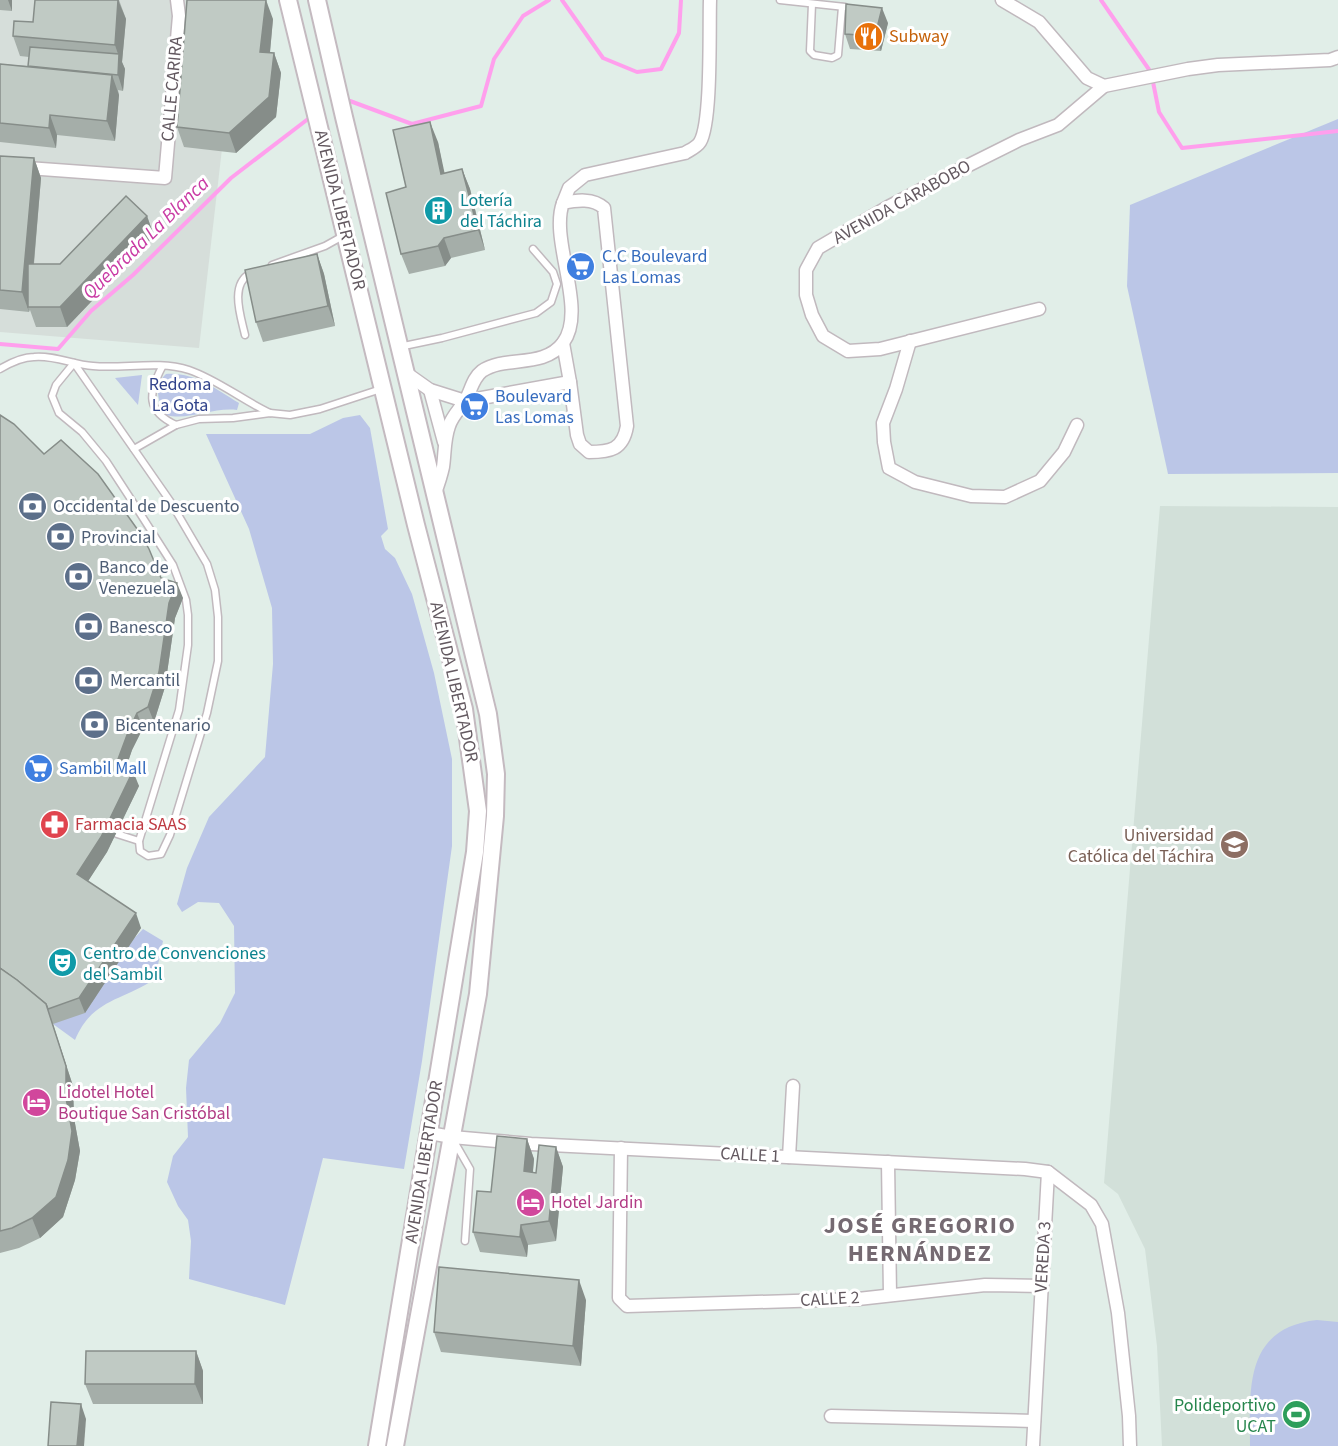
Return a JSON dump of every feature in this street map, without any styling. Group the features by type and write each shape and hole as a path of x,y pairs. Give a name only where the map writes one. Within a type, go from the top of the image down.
{"main road":[{"name":"AVENIDA LIBERTADOR","path":"288,0 416,525 464,709 478,811 475,852 377,1446"},
{"name":"AVENIDA LIBERTADOR","path":"317,0 488,714 496,774 493,857 478,994 395,1446"}],"street":[{"name":"CALLE CARIRA","path":"0,166 165,178 179,16 177,0"},
{"path":"563,203 586,201 604,208 627,426 621,443 612,450 589,453 580,444 563,343 570,322 570,298 559,213 563,203 569,188 585,175 685,153 699,144 705,130 710,0"},
{"path":"1002,0 1039,22 1088,78 1104,86 1198,68 1245,63 1330,60 1338,57"},
{"name":"AVENIDA CARABOBO","path":"1039,309 880,349 848,351 823,336 812,315 806,295 806,270 818,248 888,207 961,169 1019,140 1059,125 1104,86"},
{"path":"910,341 883,423 884,442 890,468 915,482 971,496 1005,496 1040,482 1064,452 1077,425"},
{"path":"435,494 443,467 444,443 449,423 465,401 475,379 481,372 493,366 537,359 552,352 563,343"},
{"path":"406,373 430,390 465,401 570,382"},
{"path":"430,390 444,443"},
{"path":"789,1157 793,1086"},
{"name":"CALLE 1","path":"429,1133 452,1137 621,1148 1048,1172"},
{"name":"CALLE 2","path":"621,1148 620,1298 627,1306 858,1299 985,1285 1042,1286"},
{"path":"888,1162 890,1295"},
{"path":"1048,1172 1091,1205 1102,1224 1120,1325 1130,1416 1130,1446"},
{"name":"VEREDA 3","path":"1033,1446 1048,1172"},
{"path":"831,1416 1034,1421"}],"lane":[{"path":"780,0 852,8"},
{"path":"812,4 810,51 814,55 832,58 838,55 842,7"},
{"path":"245,335 238,303 239,288 246,276 260,268 325,246 346,234"},
{"path":"399,347 442,339 536,313 551,302 557,284 553,272 533,249"},
{"path":"0,369 10,363 31,357 46,356 94,367 162,366 186,369 209,378 250,404 270,413"},
{"path":"74,363 170,501 207,564 214,590 218,617 218,661 207,713 170,835 161,854 148,856 140,851 139,841 179,710 188,645 186,600 161,545 106,461 82,432 59,412 52,396 56,385 74,363"},
{"path":"162,366 153,384 153,404 156,412 162,418 176,425"},
{"path":"134,449 176,425 199,419 234,418 270,413 290,415 320,410 384,387"},
{"path":"117,834 139,841"},
{"path":"452,1137 470,1169 465,1241"}],"shaded area":[{"path":"0,0 238,0 199,348 0,332"},
{"name":"Universidad Católica del Táchira","path":"1160,506 1338,507 1338,1446 1162,1446 1157,1346 1145,1249 1118,1194 1104,1183"}],"green space":[{"path":"1338,119 1338,473 1168,474 1127,286 1130,205"},
{"name":"Redoma La Gota","path":"166,374 186,376 204,383 239,403 237,410 219,410 183,416 166,415 161,405 158,388"},
{"path":"142,375 138,405 115,378"},
{"path":"360,415 370,428 388,529 381,536 385,549 395,558 412,594 434,673 452,759 452,846 422,1061 404,1169 323,1158 285,1305 189,1279 191,1241 188,1220 178,1206 167,1182 173,1156 188,1137 186,1088 189,1060 220,1023 235,993 234,926 219,903 198,902 182,912 177,904 187,868 209,817 265,757 273,664 272,608 249,529 206,434 310,434 343,418"},
{"path":"143,929 163,941 155,979 99,1008 90,1016 75,1040 53,1024"},
{"path":"1317,1320 1338,1322 1338,1446 1250,1446 1252,1384 1256,1365 1263,1349 1275,1335 1293,1325"}],"building":[{"path":"35,0 118,0 115,45 13,36 14,21 33,22"},
{"path":"187,0 266,0 260,52 274,53 269,97 229,133 177,127"},
{"path":"846,4 882,8 875,36 845,34"},
{"path":"30,47 119,54 118,75 28,66"},
{"path":"0,64 112,75 107,121 50,115 49,128 0,123"},
{"name":"Lotería del Táchira","path":"430,122 441,174 462,169 478,230 444,238 438,246 401,254 386,193 406,187 393,130"},
{"path":"0,156 34,158 22,292 0,290"},
{"path":"126,196 147,216 60,307 28,307 28,264 60,264"},
{"path":"317,254 328,306 256,322 245,270"},
{"path":"0,415 14,424 44,454 61,440 98,474 140,533 161,578 177,583 169,603 159,672 148,707 137,713 117,762 133,771 101,837 77,874 136,913 79,998 48,1009 46,1004 0,968"},
{"name":"Lidotel Hotel Boutique San Cristóbal","path":"0,968 46,1004 66,1066 66,1098 72,1131 68,1160 56,1197 32,1218 0,1231"},
{"path":"497,1136 527,1139 524,1171 536,1173 539,1145 556,1147 549,1221 521,1225 520,1237 473,1232 477,1191 491,1192"},
{"path":"439,1267 579,1280 573,1346 434,1332"},
{"path":"86,1351 196,1351 195,1384 85,1384"},
{"path":"51,1402 81,1404 77,1446 48,1446"}],"waterway":[{"name":"Quebrada La Blanca","path":"350,101 412,124 481,106 494,59 523,16 549,0"},
{"name":"Quebrada La Blanca","path":"562,0 603,58 637,72 661,69 679,33 681,0"},
{"name":"Quebrada La Blanca","path":"1101,0 1150,71"},
{"name":"Quebrada La Blanca","path":"1153,82 1159,112 1182,148 1338,131"},
{"name":"Quebrada La Blanca","path":"0,344 58,349 91,311 133,275 231,178 308,119"}],"place":[{"name":"Subway","path":"868,36"},
{"name":"Lotería del Táchira","path":"439,210"},
{"name":"C.C Boulevard Las Lomas","path":"581,266"},
{"name":"Boulevard Las Lomas","path":"474,406"},
{"name":"Occidental de Descuento","path":"32,506"},
{"name":"Provincial","path":"60,537"},
{"name":"Banco de Venezuela","path":"78,577"},
{"name":"Banesco","path":"88,627"},
{"name":"Mercantil","path":"89,680"},
{"name":"Bicentenario","path":"94,725"},
{"name":"Sambil Mall","path":"38,768"},
{"name":"Farmacia SAAS","path":"54,824"},
{"name":"Universidad Católica del Táchira","path":"1235,845"},
{"name":"Centro de Convenciones del Sambil","path":"62,963"},
{"name":"Lidotel Hotel Boutique San Cristóbal","path":"37,1102"},
{"name":"Hotel Jardin","path":"530,1202"},
{"name":"Polideportivo UCAT","path":"1297,1415"}],"district":[{"name":"JOSÉ GREGORIO HERNÁNDEZ","path":"920,1239"}]}
